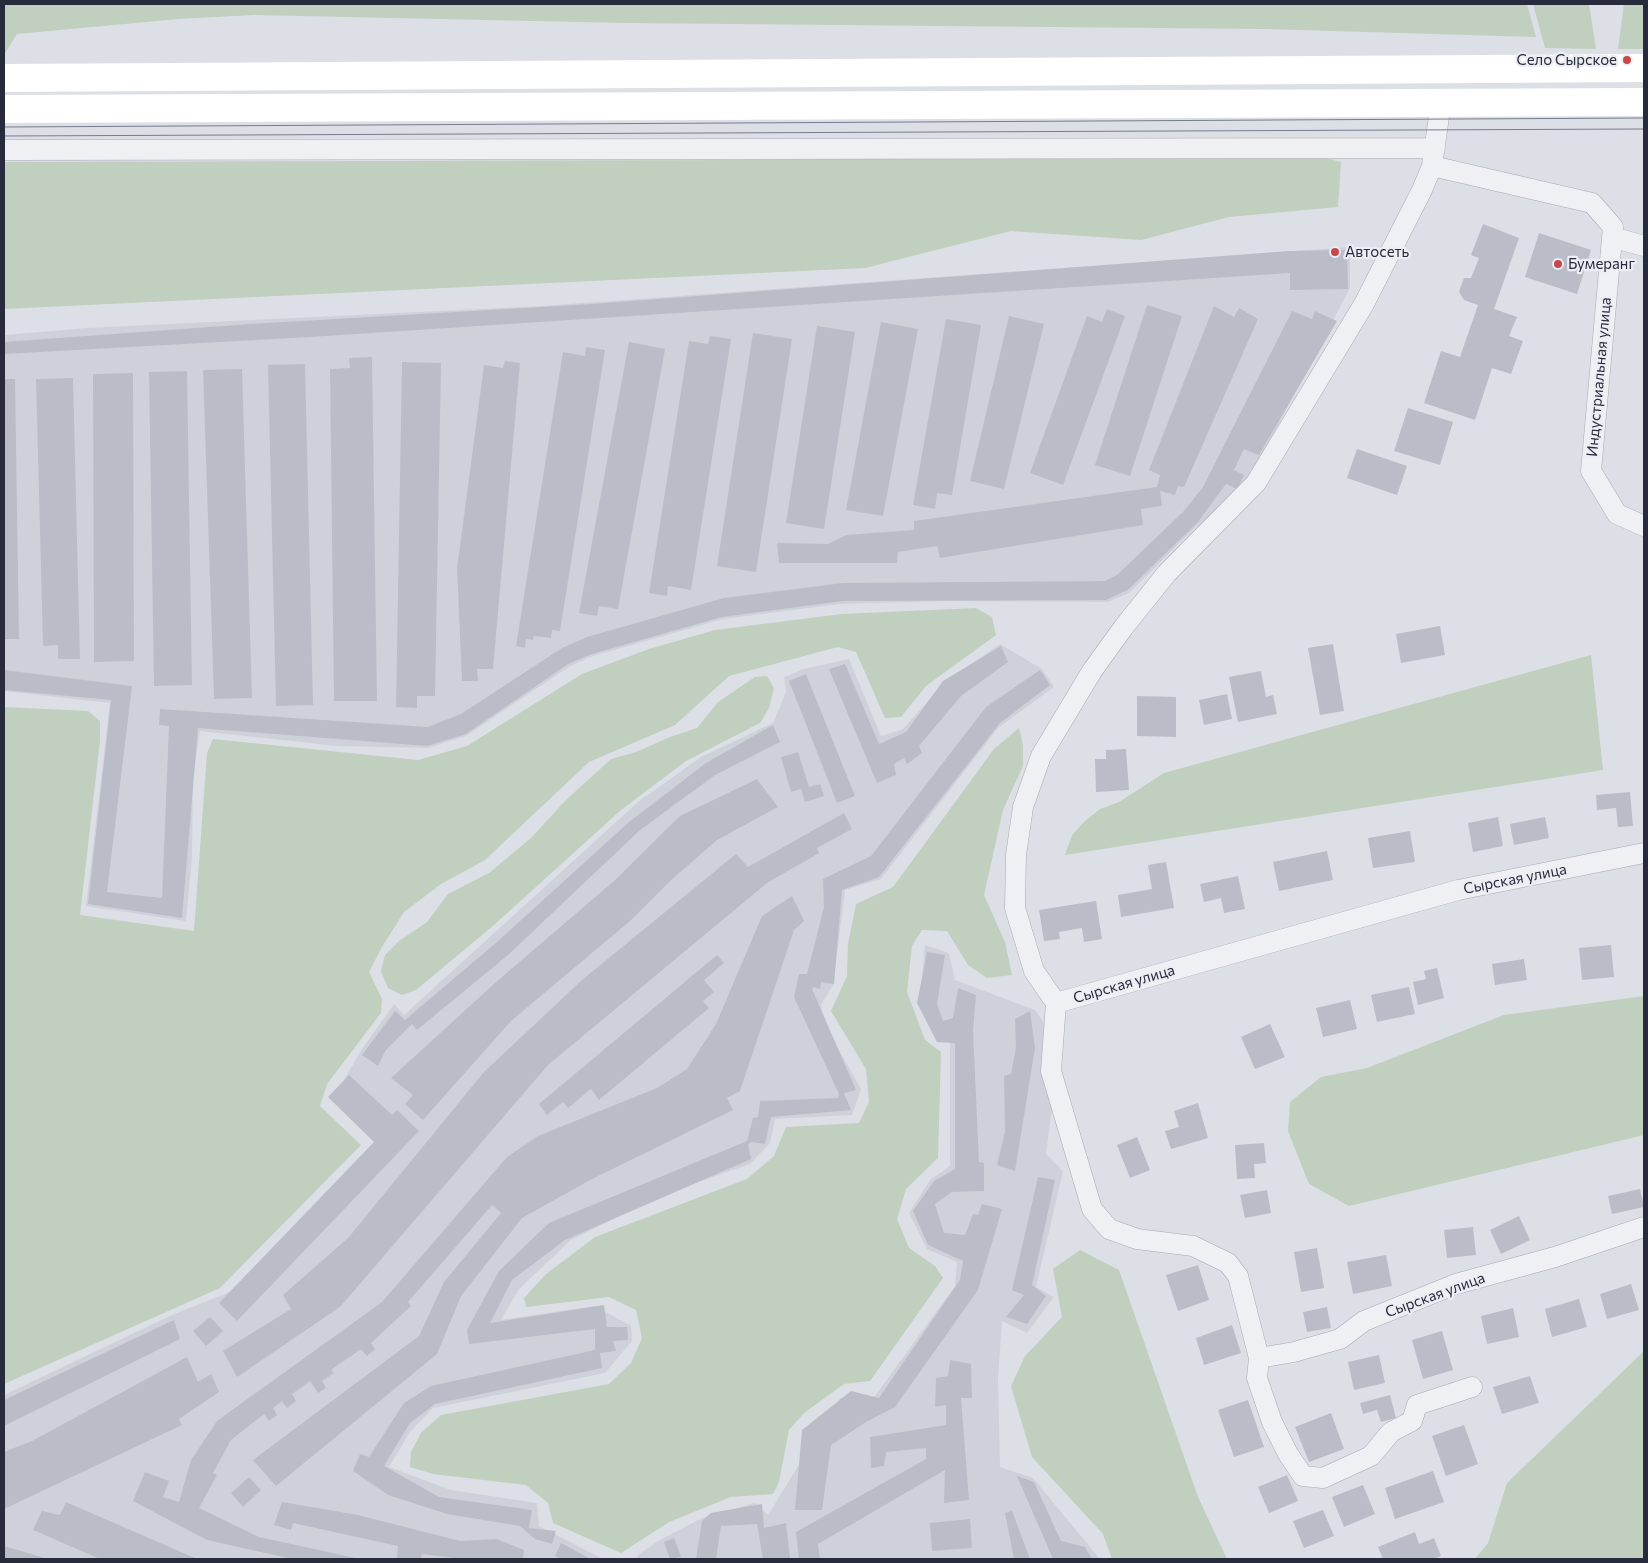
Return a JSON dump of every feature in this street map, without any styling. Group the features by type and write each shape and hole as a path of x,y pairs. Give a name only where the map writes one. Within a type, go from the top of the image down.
{"main road":[{"path":"4,78 1644,68"},
{"path":"4,109 1644,102"}],"street":[{"path":"1056,1003 1034,970 1014,908 1016,854 1023,808 1041,756 1092,670 1166,573 1256,482 1364,304 1434,157 1441,102"},
{"path":"4,150 1434,157 1592,203 1613,227 1612,237 1644,246"},
{"name":"Индустриальная улица","path":"1612,237 1591,471 1617,514 1644,526"},
{"name":"Сырская улица","path":"1472,1386 1417,1405 1412,1421 1392,1432 1371,1456 1323,1478 1303,1476 1288,1454 1272,1422 1257,1378 1259,1358 1238,1276 1228,1263 1193,1246 1137,1239 1109,1229 1092,1209 1051,1071 1056,1003 1458,890 1644,853"},
{"name":"Сырская улица","path":"1259,1358 1294,1352 1340,1339 1364,1321 1456,1284 1555,1257 1644,1227"}],"shaded area":[{"path":"1350,247 1350,288 1261,458 1238,493 1194,529 1129,593 1108,602 944,601 839,604 723,619 593,656 570,666 466,736 428,748 337,746 200,731 193,777 192,856 186,921 86,906 110,703 4,691 4,335 87,328 542,306"},
{"path":"1000,644 1042,669 1054,687 998,728 881,879 845,890 833,985 821,1005 822,1020 861,1089 852,1115 775,1119 770,1143 750,1164 664,1194 571,1240 519,1289 501,1320 595,1306 631,1326 632,1341 605,1373 433,1408 410,1432 389,1467 451,1490 537,1503 539,1526 603,1559 4,1559 4,1395 172,1315 232,1291 377,1140 334,1098 360,1052 394,1004 404,1015 638,802 701,757 773,723 786,692 784,677 804,669 849,659 881,736 903,729 945,682"},
{"path":"925,945 949,953 955,980 1035,1010 1060,1046 1046,1154 1063,1171 1036,1287 1054,1297 1027,1333 1002,1321 998,1378 1000,1467 1033,1478 1100,1559 636,1559 639,1554 660,1540 702,1518 755,1503 768,1515 840,1398 872,1400 955,1286 957,1262 927,1249 909,1213 930,1180 950,1166 950,1043 938,1040 920,1001"}],"green space":[{"path":"4,4 1527,4 1536,37 1265,29 626,23 254,15 178,19 17,34 4,55"},
{"path":"1533,4 1589,4 1596,49 1545,48"},
{"path":"1624,4 1644,4 1644,49 1618,49"},
{"path":"1148,156 1322,157 1341,162 1338,207 1229,217 1141,240 1011,231 865,268 4,309 4,162 740,160"},
{"path":"976,608 992,617 996,635 926,686 901,717 885,718 856,652 838,647 729,676 675,725 589,762 485,860 441,884 404,912 382,947 369,972 382,999 381,1013 327,1084 320,1106 361,1145 220,1288 4,1384 4,707 88,711 100,721 100,741 80,915 194,931 207,753 213,739 418,760 467,746 582,674 649,649 715,630 842,614"},
{"path":"1591,655 1603,770 1065,855 1072,835 1085,821 1100,809 1119,802 1164,773"},
{"path":"767,676 774,688 769,708 760,723 686,761 621,810 494,925 416,990 402,995 388,988 381,971 385,955 399,941 427,922 448,894 489,873 531,838 565,801 611,759 636,752 670,737 697,728 718,702 755,677"},
{"path":"1019,728 1023,745 1023,766 1003,810 984,895 1005,942 1012,975 987,978 968,965 947,931 922,930 912,946 907,992 925,1040 941,1052 938,1158 906,1189 897,1219 909,1248 935,1266 943,1278 870,1381 844,1384 804,1413 789,1430 779,1482 773,1494 731,1497 669,1522 621,1553 553,1523 548,1503 526,1485 433,1474 410,1467 411,1452 421,1433 441,1415 609,1384 631,1363 642,1338 636,1310 609,1297 526,1307 524,1298 546,1274 595,1237 747,1179 774,1156 786,1127 859,1123 869,1102 866,1069 831,1011 847,976 848,944 856,904 893,887 994,749"},
{"path":"1644,996 1644,1135 1349,1206 1309,1184 1288,1131 1290,1102 1321,1077 1367,1068 1504,1015"},
{"path":"1080,1250 1119,1270 1198,1497 1227,1559 1112,1559 1103,1534 1032,1457 1011,1386 1025,1356 1062,1317 1053,1269"},
{"path":"1644,1351 1644,1559 1475,1559 1488,1543 1507,1483"}],"building":[{"path":"1483,224 1519,238 1494,309 1517,317 1509,336 1523,341 1511,374 1492,368 1475,420 1424,403 1441,351 1460,357 1478,305 1464,300 1459,292 1464,278 1471,278 1479,258 1471,255"},
{"name":"Бумеранг","path":"1539,233 1591,250 1577,294 1525,277"},
{"path":"1347,250 1348,289 1290,290 1290,273 310,337 4,354 4,342 250,324 592,304 1289,251"},
{"path":"1147,305 1182,316 1130,476 1095,465"},
{"path":"1214,306 1234,317 1239,308 1258,319 1184,487 1178,486 1175,495 1160,491 1162,506 1141,509 1143,525 940,558 937,546 898,552 897,563 779,563 777,543 828,544 846,535 914,530 914,521 1157,487 1160,475 1149,470"},
{"path":"1107,309 1125,316 1063,485 1030,473 1087,316 1102,322"},
{"path":"1292,311 1312,319 1315,311 1337,321 1259,455 1244,449 1234,470 1244,475 1237,489 1226,484 1198,522 1129,589 1106,600 843,601 722,617 592,654 568,664 466,734 427,746 198,728 182,918 88,904 111,700 4,690 4,670 132,686 107,892 162,898 169,726 159,725 160,709 428,727 461,714 562,648 587,637 724,598 843,583 1105,581 1117,575 1184,511 1203,487"},
{"path":"1009,316 1044,324 1004,489 970,481"},
{"path":"946,319 981,325 952,495 937,493 935,509 913,505"},
{"path":"881,322 918,329 883,516 846,510"},
{"path":"817,326 855,332 824,529 786,523"},
{"path":"753,333 792,339 756,572 717,566"},
{"path":"710,336 731,339 691,590 668,586 667,596 649,593 689,341 708,344"},
{"path":"629,342 665,349 618,609 599,606 597,616 579,613"},
{"path":"586,347 605,350 560,631 552,630 551,638 534,636 533,640 526,639 525,648 516,646 563,352 585,356"},
{"path":"372,357 377,701 334,701 330,369 350,368 349,358"},
{"path":"505,361 520,363 493,669 477,669 478,681 462,681 457,569 484,365 503,368"},
{"path":"402,362 441,363 435,696 417,696 417,708 396,707"},
{"path":"305,364 313,705 276,706 268,365"},
{"path":"242,369 252,698 214,699 203,370"},
{"path":"187,371 192,685 154,686 149,372"},
{"path":"133,373 134,661 94,662 93,374"},
{"path":"73,378 80,659 58,659 58,645 43,646 36,379"},
{"path":"4,379 15,379 19,639 4,639"},
{"path":"1408,408 1453,422 1440,465 1394,451"},
{"path":"1357,449 1407,466 1397,495 1347,478"},
{"path":"1440,626 1445,655 1401,663 1396,634"},
{"path":"1333,644 1344,711 1320,715 1308,648"},
{"path":"1001,646 1008,662 961,696 919,746 922,753 907,764 904,758 894,764 896,775 877,783 829,669 845,664 879,744 906,732 943,681"},
{"path":"1040,670 1050,685 1000,723 879,877 842,890 834,984 821,982 820,989 814,987 812,989 856,1090 844,1093 851,1110 771,1117 765,1144 751,1142 748,1145 751,1159 565,1240 512,1280 490,1323 604,1305 607,1327 627,1327 628,1340 613,1341 616,1351 600,1353 602,1368 435,1404 410,1423 384,1466 439,1497 532,1510 529,1528 556,1531 552,1544 535,1539 520,1526 447,1514 388,1495 353,1471 360,1454 369,1457 404,1403 431,1386 595,1350 595,1329 469,1344 467,1330 499,1271 549,1223 747,1141 753,1118 758,1117 760,1101 838,1098 839,1094 794,997 799,974 807,974 824,907 823,879 871,856 986,707"},
{"path":"1261,671 1266,697 1273,695 1277,714 1238,722 1229,677"},
{"path":"806,674 855,796 837,803 789,681"},
{"path":"1227,694 1232,719 1204,725 1199,700"},
{"path":"1137,696 1176,697 1176,737 1137,736"},
{"path":"773,725 780,742 715,775 639,831 508,955 417,1030 412,1024 386,1050 378,1066 362,1055 395,1011 405,1020 497,942 629,822 706,763"},
{"path":"1126,749 1129,790 1096,792 1095,759 1106,759 1106,750"},
{"path":"798,752 809,787 820,784 824,796 805,802 801,789 791,792 781,757"},
{"path":"757,779 778,807 717,840 670,881 630,921 511,1021 423,1120 405,1104 413,1095 391,1078 495,983 614,881 680,816"},
{"path":"1630,792 1633,826 1618,827 1616,808 1597,810 1596,795"},
{"path":"844,813 852,829 817,848 819,853 767,883 548,1065 340,1307 237,1377 223,1351 291,1309 283,1295 348,1238 484,1072 582,980 736,854 748,867"},
{"path":"1498,817 1503,846 1473,852 1468,823"},
{"path":"1545,817 1549,838 1514,845 1510,824"},
{"path":"1410,831 1415,862 1373,868 1368,838"},
{"path":"1327,851 1333,880 1279,891 1273,862"},
{"path":"1166,862 1174,908 1121,917 1118,895 1152,889 1148,865"},
{"path":"1238,876 1245,909 1224,913 1221,898 1204,902 1200,884"},
{"path":"792,896 804,921 794,930 740,1091 727,1098 733,1110 592,1179 522,1218 461,1296 437,1354 276,1486 253,1460 419,1336 444,1282 501,1213 492,1205 408,1302 411,1306 371,1343 375,1349 367,1356 361,1349 331,1370 334,1373 322,1381 326,1388 318,1393 310,1381 292,1394 296,1401 287,1408 282,1401 273,1408 277,1415 269,1421 264,1414 231,1440 213,1473 217,1475 199,1508 259,1537 360,1559 292,1559 207,1540 133,1501 145,1472 169,1481 163,1497 179,1502 191,1460 217,1421 382,1302 507,1157 538,1136 657,1088 687,1069 716,1024 762,916"},
{"path":"1096,901 1102,939 1084,942 1082,928 1059,932 1060,939 1044,941 1039,910"},
{"path":"1611,945 1614,977 1582,980 1579,948"},
{"path":"927,952 945,955 937,1004 943,1021 953,1018 958,988 976,995 973,1030 979,1162 984,1163 984,1191 952,1192 935,1204 944,1233 965,1235 973,1214 978,1215 982,1204 1002,1209 978,1290 895,1407 866,1422 831,1445 822,1510 795,1510 802,1430 851,1391 879,1398 960,1280 963,1261 928,1245 913,1211 934,1181 955,1169 955,1043 937,1042 917,1003"},
{"path":"717,955 724,963 704,980 714,992 703,1001 709,1008 599,1100 591,1089 568,1108 563,1102 547,1115 539,1104"},
{"path":"1524,959 1527,980 1495,985 1492,964"},
{"path":"1437,968 1444,998 1418,1005 1413,982 1426,979 1424,971"},
{"path":"1409,987 1415,1014 1377,1022 1371,995"},
{"path":"1350,1000 1357,1029 1323,1037 1316,1008"},
{"path":"1030,1011 1035,1048 1015,1171 997,1165 1005,1132 1004,1076 1011,1074 1016,1047 1015,1019"},
{"path":"1270,1024 1285,1057 1255,1069 1241,1037"},
{"path":"349,1075 392,1115 397,1110 419,1131 237,1321 219,1303 374,1142 328,1097"},
{"path":"1198,1103 1208,1138 1171,1149 1165,1131 1179,1127 1174,1111"},
{"path":"1137,1137 1150,1170 1130,1178 1117,1145"},
{"path":"1264,1143 1266,1163 1254,1164 1255,1178 1237,1179 1235,1145"},
{"path":"1038,1177 1055,1180 1032,1285 1046,1296 1027,1324 1006,1317 1024,1295 1012,1290"},
{"path":"1640,1189 1644,1207 1612,1214 1608,1196"},
{"path":"1267,1190 1271,1213 1245,1218 1240,1195"},
{"path":"1519,1216 1530,1240 1501,1254 1490,1230"},
{"path":"1473,1227 1476,1255 1447,1258 1444,1230"},
{"path":"1317,1248 1324,1288 1301,1292 1294,1252"},
{"path":"1386,1255 1392,1286 1353,1294 1347,1262"},
{"path":"1198,1265 1209,1300 1178,1311 1166,1275"},
{"path":"1631,1284 1639,1310 1607,1319 1600,1294"},
{"path":"1579,1299 1587,1327 1552,1337 1545,1309"},
{"path":"1327,1307 1331,1328 1307,1332 1303,1312"},
{"path":"1513,1308 1519,1337 1487,1344 1481,1316"},
{"path":"210,1317 223,1331 206,1346 193,1331"},
{"path":"174,1320 180,1339 4,1426 4,1400"},
{"path":"1232,1325 1241,1353 1204,1365 1196,1338"},
{"path":"1442,1331 1453,1370 1423,1379 1412,1340"},
{"path":"1379,1355 1385,1383 1354,1390 1348,1362"},
{"path":"187,1357 198,1382 211,1374 219,1392 179,1419 182,1425 4,1509 4,1452 32,1441"},
{"path":"950,1360 971,1364 972,1398 961,1398 969,1500 944,1503 945,1470 818,1544 820,1559 799,1559 796,1532 926,1459 926,1448 886,1452 884,1466 871,1468 870,1437 946,1425 946,1405 935,1407 936,1378 948,1376"},
{"path":"1530,1376 1539,1403 1502,1414 1493,1387"},
{"path":"1390,1395 1396,1418 1381,1422 1377,1410 1363,1414 1360,1403"},
{"path":"1248,1400 1264,1447 1234,1457 1218,1410"},
{"path":"1331,1413 1344,1449 1309,1462 1295,1427"},
{"path":"1464,1425 1478,1464 1446,1476 1432,1436"},
{"path":"1433,1471 1444,1502 1395,1519 1385,1488"},
{"path":"1287,1475 1298,1501 1269,1513 1258,1487"},
{"path":"1017,1476 1034,1482 1061,1541 1085,1547 1092,1559 1053,1559"},
{"path":"249,1477 261,1490 243,1507 231,1493"},
{"path":"1363,1485 1375,1514 1344,1527 1332,1497"},
{"path":"66,1502 197,1559 100,1559 33,1530 42,1511 60,1515"},
{"path":"282,1502 358,1515 460,1541 497,1539 524,1550 523,1559 461,1559 422,1554 421,1559 397,1558 398,1546 293,1523 291,1530 274,1525"},
{"path":"762,1504 764,1528 786,1523 790,1558 763,1559 757,1524 721,1526 716,1559 696,1559 702,1521 711,1513"},
{"path":"1323,1510 1334,1536 1304,1548 1293,1521"},
{"path":"1012,1511 1030,1559 1014,1559 1005,1513"},
{"path":"970,1519 972,1548 932,1551 930,1523"},
{"path":"1415,1532 1419,1544 1434,1538 1441,1556 1433,1559 1383,1559 1378,1547"},
{"path":"674,1538 681,1557 670,1559 664,1542"},
{"path":"561,1543 591,1559 561,1559 555,1556"},
{"path":"4,1546 48,1559 4,1559"}],"tram line":[{"path":"4,127 1644,118"},
{"path":"4,136 1644,129"}],"place":[{"name":"Село Сырское","path":"1627,60"},
{"name":"Автосеть","path":"1335,252"},
{"name":"Бумеранг","path":"1558,264"}]}
